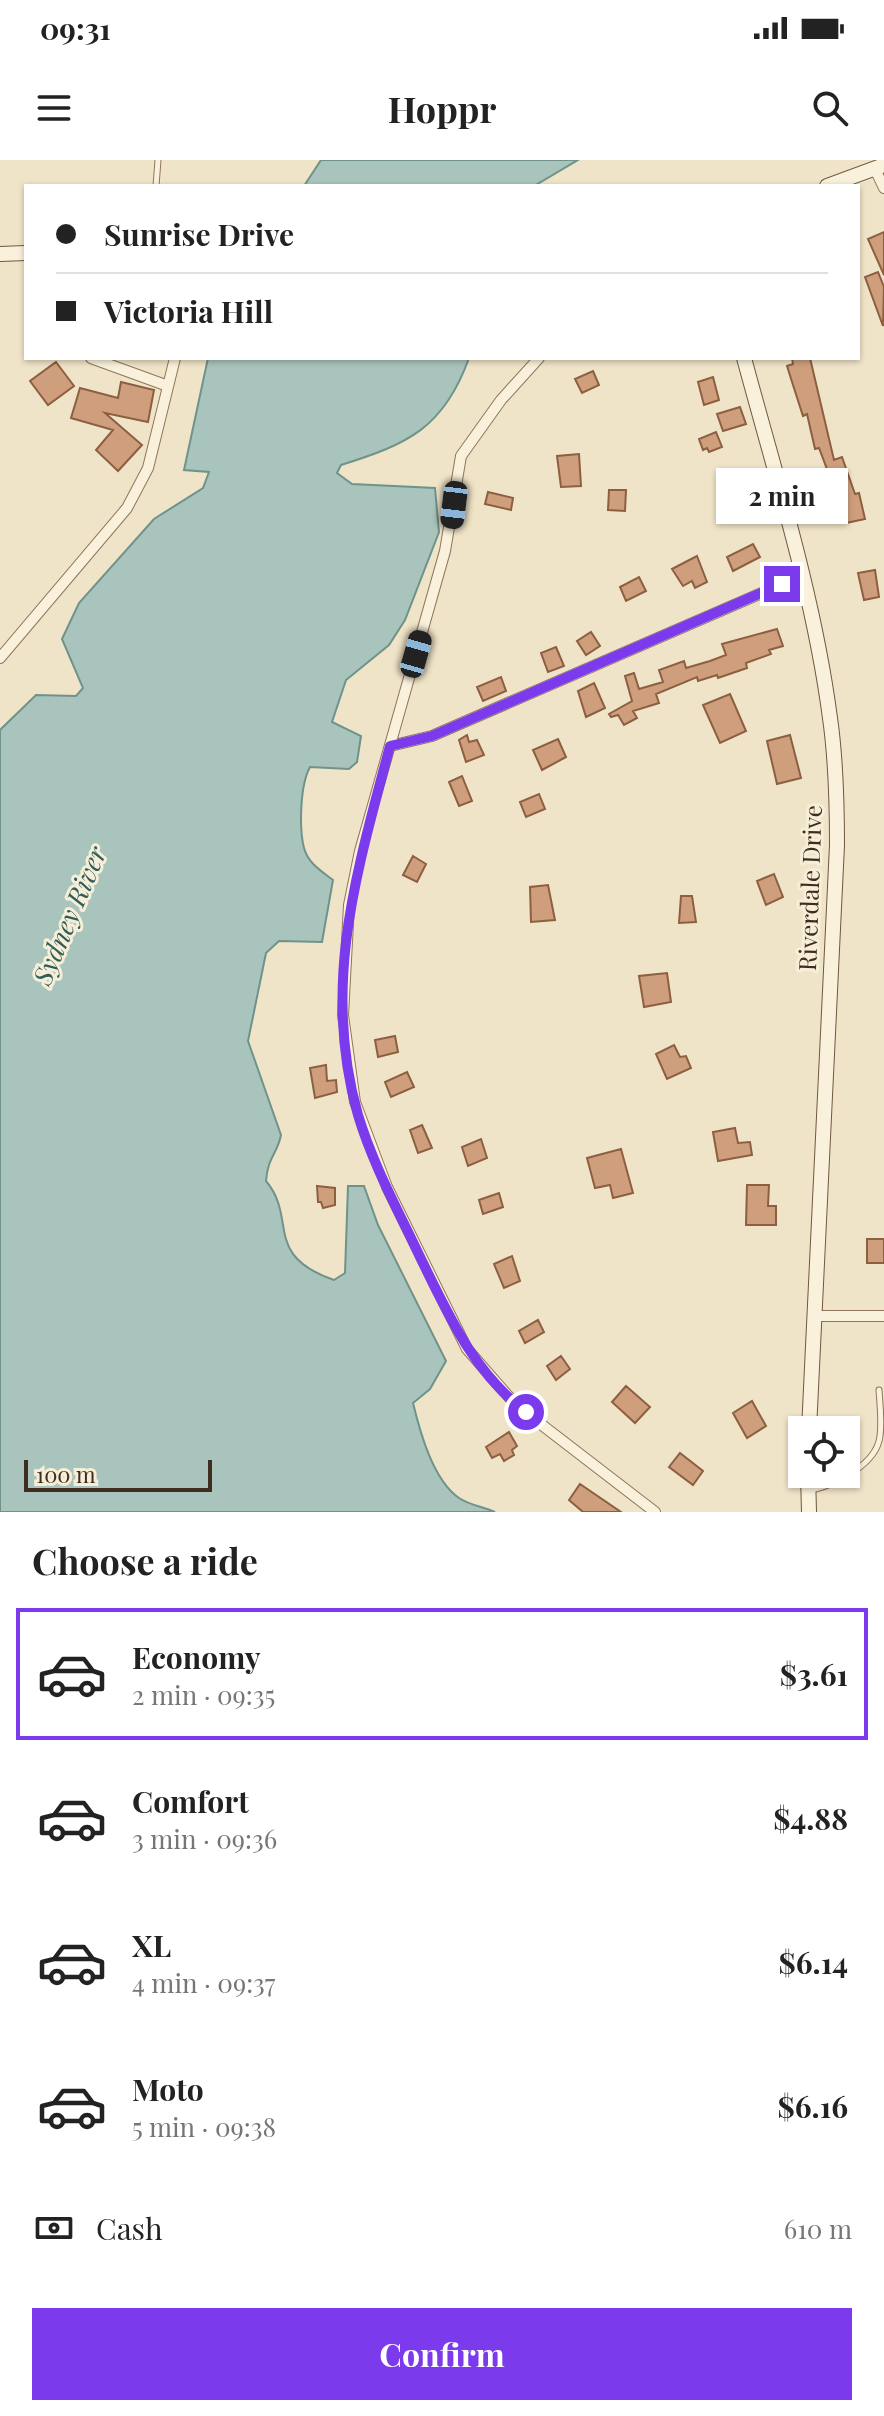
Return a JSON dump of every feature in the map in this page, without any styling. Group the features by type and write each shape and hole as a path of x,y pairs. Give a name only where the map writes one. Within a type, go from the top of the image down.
{"main road":[{"path":"833,184 880,167"},
{"path":"0,254 24,253"},
{"name":"Riverdale Drive","path":"745,360 803,575 830,719 837,845 810,1416"},
{"path":"807,1488 809,1512"}],"street":[{"path":"880,167 884,188"},
{"path":"96,360 168,386"},
{"path":"0,658 127,508 148,468 174,360"},
{"path":"537,360 501,400 461,456 450,532 360,851 349,905 344,954 346,1051 365,1134 452,1322 478,1362 516,1405 655,1512"},
{"path":"390,746 432,736 803,575"},
{"path":"815,1316 884,1316"}],"lane":[{"path":"156,184 158,160"},
{"path":"807,1491 829,1486 846,1477 877,1449 880,1436 879,1390"}],"water":[{"path":"321,160 578,160 537,184 305,184"},
{"name":"Sydney River","path":"208,360 468,360 448,401 421,430 386,449 341,465 337,473 352,484 435,488 439,532 405,620 389,645 346,680 332,722 361,736 357,762 349,769 310,767 301,807 304,848 312,862 333,880 322,942 279,941 266,953 248,1041 281,1135 266,1181 280,1209 289,1248 312,1270 334,1280 345,1273 348,1186 364,1186 378,1225 446,1361 430,1389 413,1403 429,1455 442,1480 459,1498 495,1512 0,1512 0,730 36,695 76,696 83,688 62,639 79,603 154,519 203,488 209,472 184,470"}],"building":[{"path":"884,232 884,275 868,239"},
{"path":"878,272 884,287 883,326 865,277"},
{"path":"792,360 810,360 834,460 842,457 855,494 859,493 865,519 846,523 837,484 833,485 819,448 815,449 807,414 803,416 787,366 793,364"},
{"path":"56,362 74,386 48,405 30,381"},
{"path":"593,371 599,385 582,393 575,379"},
{"path":"713,377 719,400 704,405 698,382"},
{"path":"121,382 154,390 148,422 105,413 142,445 118,471 96,450 113,430 71,418 80,388 118,398"},
{"path":"740,407 746,424 723,431 717,414"},
{"path":"716,432 722,447 709,452 707,448 703,450 699,439"},
{"path":"579,454 581,486 561,487 557,456"},
{"path":"752,470 759,495 740,501 733,475"},
{"path":"609,490 626,490 625,511 608,510"},
{"path":"488,492 513,498 511,510 485,504"},
{"path":"753,544 760,557 733,571 727,557"},
{"path":"697,556 707,582 695,588 692,581 683,586 672,569"},
{"path":"875,570 879,597 864,600 858,573"},
{"path":"639,577 646,591 626,601 620,587"},
{"path":"777,629 783,646 746,663 747,668 718,678 717,675 698,681 697,677 656,694 659,703 633,711 637,718 624,725 618,715 611,717 609,714 632,701 625,676 634,673 639,689 663,682 659,670 684,661 686,668 710,661 726,655 722,644"},
{"path":"591,632 600,646 586,655 577,641"},
{"path":"556,647 564,666 548,672 541,653"},
{"path":"501,677 506,691 483,701 477,687"},
{"path":"594,683 605,708 586,717 578,691"},
{"path":"730,694 746,731 720,743 703,705"},
{"path":"467,735 469,742 477,740 484,755 466,762 459,740"},
{"path":"790,735 801,778 777,784 767,741"},
{"path":"558,739 566,757 542,770 533,750"},
{"path":"462,776 472,801 459,806 449,782"},
{"path":"539,794 545,809 526,817 520,802"},
{"path":"413,856 426,864 417,882 403,875"},
{"path":"774,874 783,897 766,905 757,881"},
{"path":"548,885 555,920 531,922 530,887"},
{"path":"681,896 692,896 696,922 679,923"},
{"path":"667,973 671,1002 644,1007 639,976"},
{"path":"395,1036 398,1052 378,1057 375,1040"},
{"path":"674,1045 680,1057 686,1056 691,1068 667,1079 656,1054"},
{"path":"326,1065 327,1081 336,1080 337,1092 315,1098 310,1068"},
{"path":"407,1072 414,1087 391,1097 385,1082"},
{"path":"422,1125 432,1148 418,1153 410,1130"},
{"path":"735,1128 738,1143 750,1142 752,1155 718,1161 713,1132"},
{"path":"481,1139 487,1158 468,1166 462,1147"},
{"path":"621,1149 633,1193 613,1198 610,1185 595,1188 587,1158"},
{"path":"747,1185 769,1185 768,1206 776,1206 776,1225 746,1225"},
{"path":"317,1186 335,1188 335,1205 323,1208 318,1202"},
{"path":"499,1193 503,1207 483,1214 479,1200"},
{"path":"867,1239 884,1239 884,1263 867,1263"},
{"path":"512,1256 520,1281 504,1288 494,1264"},
{"path":"538,1320 544,1332 525,1343 519,1331"},
{"path":"561,1356 570,1369 556,1380 547,1366"},
{"path":"626,1386 650,1407 635,1423 612,1402"},
{"path":"752,1401 766,1426 747,1438 733,1413"},
{"path":"509,1432 517,1446 512,1450 514,1455 504,1461 500,1454 492,1458 486,1447"},
{"path":"680,1453 703,1471 693,1485 669,1467"},
{"path":"580,1484 621,1512 583,1512 569,1500"}],"route":[{"path":"526,1412 486,1373 467,1349 452,1322 369,1146 351,1083 343,1015 349,905 360,851 390,746 413,743 432,736 782,584"}]}
